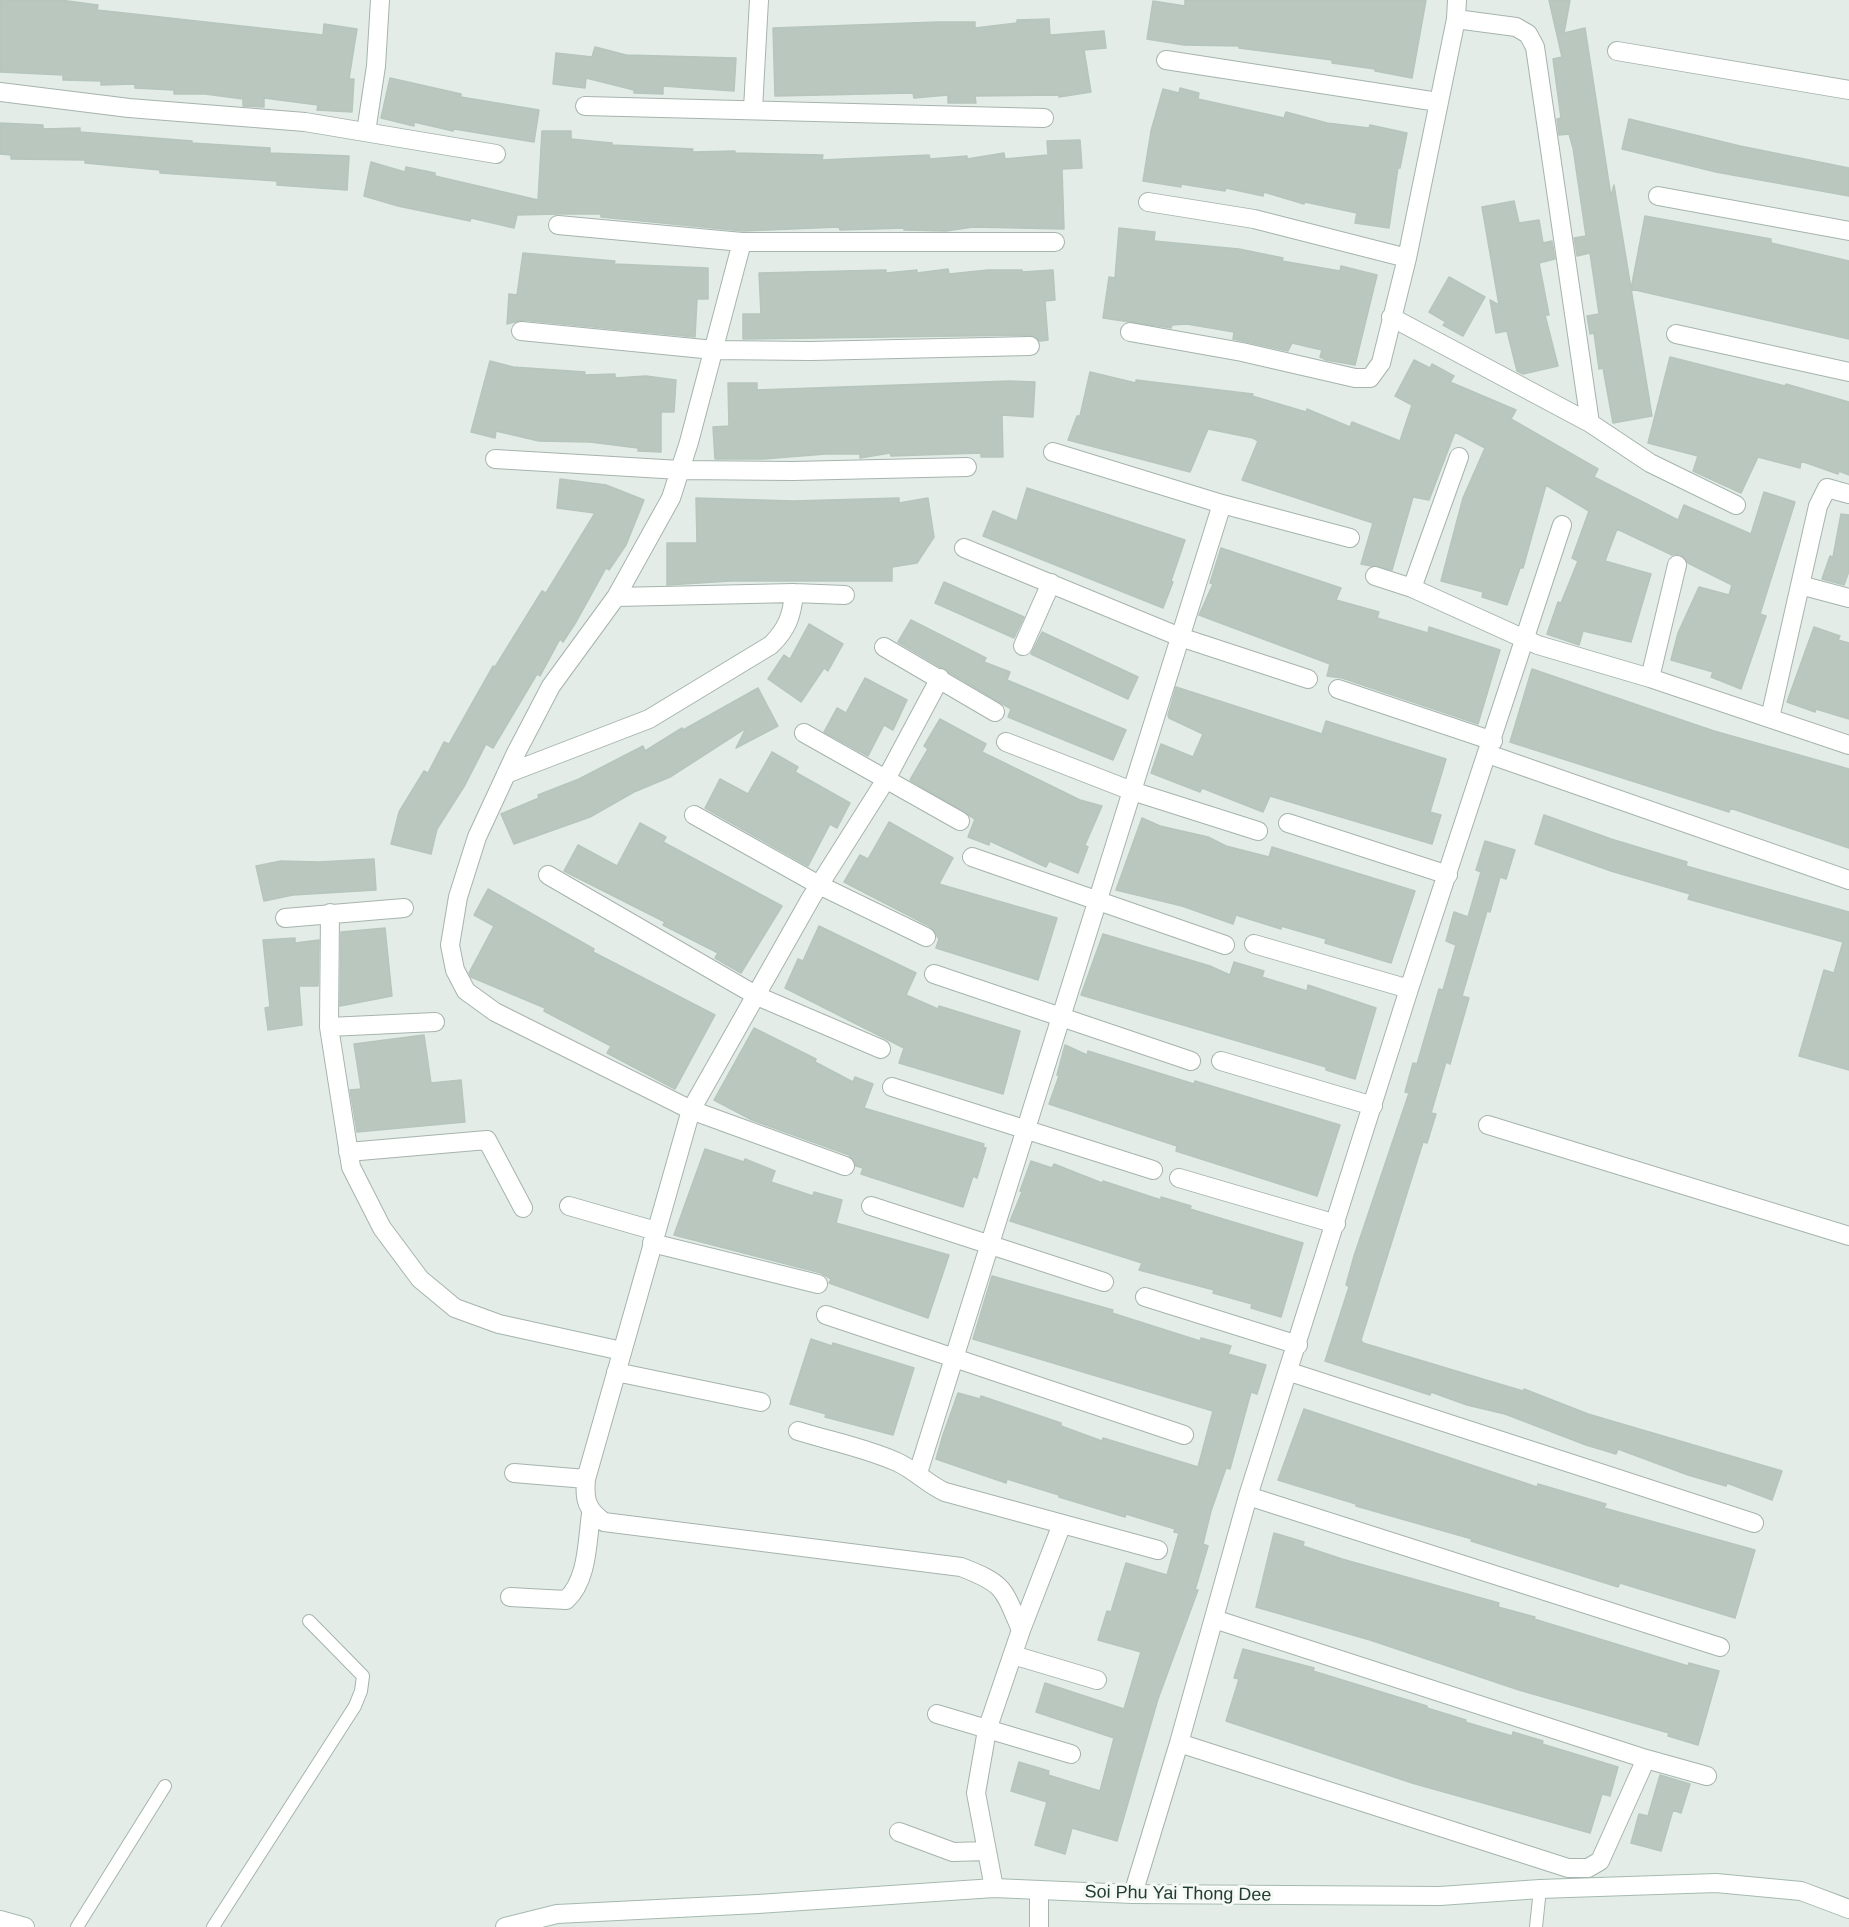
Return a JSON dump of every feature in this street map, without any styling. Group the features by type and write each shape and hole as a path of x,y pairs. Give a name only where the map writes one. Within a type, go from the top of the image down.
{"street":[{"path":"366,132 376,66 380,0"},
{"path":"753,109 759,0"},
{"path":"1130,332 1242,352 1355,378 1370,378 1381,363 1407,258 1456,19 1457,0"},
{"path":"1456,19 1516,27 1528,34 1535,47 1590,423"},
{"path":"1617,51 1849,90"},
{"path":"1166,60 1438,102"},
{"path":"0,92 129,108 305,122 496,154"},
{"path":"585,106 1044,118"},
{"path":"1658,196 1849,231"},
{"path":"1148,202 1254,219 1407,258"},
{"path":"558,225 742,242 1055,243"},
{"path":"742,242 714,350 671,498 616,597 551,686 506,774 477,837 458,897 450,945 455,970 466,991 495,1012 691,1110 845,1166"},
{"path":"1391,317 1590,423 1650,463 1736,505"},
{"path":"521,331 714,350 812,351 1030,346"},
{"path":"1676,334 1849,372"},
{"path":"1053,452 1222,504 1350,538"},
{"path":"1412,588 1459,457"},
{"path":"495,459 680,470 793,471 967,467"},
{"path":"1770,718 1818,506 1827,488 1849,494"},
{"path":"918,1473 1222,504"},
{"path":"1133,1894 1179,1743 1248,1496 1290,1372 1409,989 1491,747 1562,525"},
{"path":"964,548 1180,637 1308,679"},
{"path":"1650,678 1677,565"},
{"path":"1375,576 1412,588 1538,645 1650,678 1849,745"},
{"path":"1023,646 1051,583"},
{"path":"1800,585 1849,598"},
{"path":"616,597 794,593 845,595"},
{"path":"506,774 649,719 771,645 784,632 792,617 794,593"},
{"path":"884,647 940,678 994,712"},
{"path":"510,1597 566,1600 576,1591 581,1580 591,1514 584,1497 586,1479 691,1110 819,885 885,781 940,678"},
{"path":"1338,689 1849,880"},
{"path":"804,732 885,781 960,821"},
{"path":"1006,742 1132,791 1258,831"},
{"path":"694,815 819,885 926,937"},
{"path":"1288,823 1448,875"},
{"path":"972,857 1225,945"},
{"path":"548,875 757,996 881,1049"},
{"path":"285,918 404,908"},
{"path":"330,913 329,1028 348,1152 351,1167 382,1228 420,1279 454,1308 499,1324 622,1351"},
{"path":"1254,944 1409,989"},
{"path":"934,974 1191,1061"},
{"path":"329,1028 435,1022"},
{"path":"1221,1061 1373,1106"},
{"path":"892,1087 1153,1170"},
{"path":"1488,1125 1849,1236"},
{"path":"348,1152 487,1140 522,1208"},
{"path":"1179,1178 1336,1224"},
{"path":"568,1206 654,1237 818,1284"},
{"path":"871,1206 1104,1282"},
{"path":"1145,1297 1298,1345"},
{"path":"826,1315 954,1360 1184,1435"},
{"path":"616,1372 761,1402"},
{"path":"1290,1372 1754,1523"},
{"path":"798,1431 895,1461 918,1473 933,1487 945,1492 1158,1550"},
{"path":"514,1473 586,1479"},
{"path":"1248,1496 1719,1647"},
{"path":"591,1514 604,1522 961,1567 985,1576 1003,1590 1021,1630"},
{"path":"994,1888 976,1793 980,1756 1012,1655 1062,1524"},
{"path":"1214,1619 1646,1759 1707,1776"},
{"path":"1012,1655 1096,1680"},
{"path":"938,1714 1071,1754"},
{"path":"1179,1743 1568,1868 1588,1868 1600,1860 1646,1759"},
{"path":"899,1832 953,1852 987,1851"},
{"name":"Soi Phu Yai Thong Dee","path":"506,1927 557,1914 758,1905 994,1888 1039,1892 1133,1894 1440,1896 1540,1889 1716,1883 1801,1891 1849,1909"},
{"path":"1039,1892 1039,1924"},
{"path":"0,1920 25,1927"}],"lane":[{"path":"213,1927 355,1706 362,1691 363,1676 309,1621"},
{"path":"77,1927 165,1786"},
{"path":"1537,1924 1540,1889"}],"building":[{"path":"0,0 60,0 98,5 97,10 323,35 324,24 357,29 349,79 354,79 352,112 317,110 318,105 264,98 264,107 243,106 243,99 205,94 174,94 174,90 135,88 135,84 101,85 101,81 63,80 63,75 0,72"},
{"path":"1185,0 1426,0 1412,78 1375,71 1375,69 1332,63 1332,60 1239,48 1239,46 1184,45 1147,39 1153,1 1185,6"},
{"path":"1549,0 1570,0 1564,33 1585,28 1611,196 1614,185 1652,416 1613,423 1603,368 1599,369 1594,333 1590,334 1587,316 1599,314 1590,253 1577,256 1574,238 1586,236 1573,148 1569,134 1559,135 1557,119 1561,118 1553,59 1562,57"},
{"path":"1049,19 1050,35 1104,31 1106,48 1084,50 1091,92 1059,97 1059,95 975,96 976,103 948,103 948,95 914,98 913,93 775,96 773,28 975,22 975,28 1017,23 1017,20"},
{"path":"595,47 626,55 736,58 734,91 663,86 663,94 634,93 634,90 586,78 585,88 553,84 556,53 592,57"},
{"path":"390,78 461,94 461,97 539,110 534,142 454,129 453,131 414,122 414,126 381,118"},
{"path":"1180,88 1199,93 1198,99 1284,118 1286,112 1327,123 1369,128 1370,125 1407,133 1400,168 1398,168 1389,228 1355,223 1357,213 1305,202 1304,204 1264,192 1263,196 1226,188 1225,191 1143,181 1151,131 1163,89 1179,93"},
{"path":"1629,119 1740,146 1849,168 1849,196 1716,172 1622,149"},
{"path":"0,123 43,125 43,129 80,128 80,132 270,148 270,153 349,156 347,190 277,185 277,181 160,173 160,170 85,163 85,160 11,159 11,155 0,154"},
{"path":"542,131 571,131 571,139 612,143 612,145 693,149 692,152 735,151 735,153 823,155 822,160 929,155 930,159 967,156 967,159 1004,153 1005,159 1048,155 1047,141 1080,140 1082,168 1062,169 1064,229 973,227 946,231 904,230 904,228 840,230 839,227 743,231 601,217 601,214 517,215 514,228 471,218 470,221 398,206 364,196 371,162 405,172 406,167 435,173 435,176 538,200"},
{"path":"1514,201 1519,223 1539,220 1543,243 1552,241 1555,259 1539,263 1549,315 1545,315 1558,366 1523,374 1517,371 1507,331 1496,333 1490,300 1499,305 1482,207"},
{"path":"1645,216 1771,239 1771,243 1849,261 1849,339 1631,289"},
{"path":"1119,228 1155,232 1154,241 1239,249 1283,258 1282,261 1340,271 1341,266 1377,275 1355,365 1326,360 1320,357 1322,350 1292,343 1288,351 1233,339 1234,332 1187,324 1172,325 1171,328 1103,318 1109,277 1115,278"},
{"path":"523,253 615,261 614,264 708,268 708,299 697,299 695,337 522,320 507,324 509,294 517,295"},
{"path":"948,269 949,274 988,270 1022,270 1022,272 1053,270 1055,300 1045,301 1048,340 1040,341 1030,335 743,339 743,314 761,314 759,273 886,270 886,273 917,270 917,273"},
{"path":"1449,277 1485,297 1463,336 1443,325 1446,322 1429,312"},
{"path":"1670,357 1785,386 1786,384 1849,402 1849,475 1839,471 1838,474 1801,461 1800,468 1758,457 1741,493 1693,471 1698,456 1648,443"},
{"path":"1414,360 1430,368 1432,364 1454,376 1450,382 1516,410 1511,419 1598,469 1594,477 1678,520 1684,505 1751,534 1764,492 1795,502 1760,614 1766,616 1741,689 1711,677 1713,672 1671,660 1678,633 1699,587 1729,595 1732,585 1688,563 1680,554 1672,555 1617,529 1605,561 1651,574 1631,642 1583,631 1579,645 1547,634 1558,602 1561,603 1578,561 1572,558 1589,511 1546,485 1523,568 1520,568 1507,605 1482,597 1483,592 1441,581 1463,498 1485,448 1455,432 1429,500 1413,497 1392,570 1361,564 1373,523 1242,480 1258,441 1253,438 1208,429 1190,472 1068,440 1077,416 1080,416 1090,372 1136,383 1136,380 1253,394 1252,396 1306,412 1307,409 1350,427 1352,422 1400,441 1412,405 1395,396"},
{"path":"490,361 513,367 585,372 584,375 615,374 615,378 646,376 676,380 674,412 661,412 661,452 638,451 638,448 590,442 539,441 496,431 495,438 471,432"},
{"path":"1035,382 1033,417 1002,415 1003,457 981,457 981,453 891,456 890,453 860,458 860,454 826,454 763,459 715,459 713,427 729,426 728,383 757,383 757,390"},
{"path":"560,479 606,485 644,500 626,545 609,570 606,568 576,622 563,642 560,639 540,676 537,674 493,748 486,744 465,785 437,829 431,854 391,844 399,812 424,771 428,773 444,742 449,744 493,666 495,667 542,591 546,593 595,513 557,508"},
{"path":"1027,488 1185,540 1163,608 983,536 993,511 1017,521"},
{"path":"696,498 793,501 899,498 899,503 928,498 934,537 917,563 892,567 892,581 731,581 667,585 667,543 697,543"},
{"path":"1841,514 1849,515 1849,571 1844,585 1822,579 1830,556 1833,557"},
{"path":"1221,548 1341,588 1336,600 1379,612 1377,618 1428,633 1429,627 1500,650 1478,724 1342,678 1327,676 1330,664 1199,615 1213,584 1210,583"},
{"path":"944,582 1024,617 1014,638 935,603"},
{"path":"911,620 986,658 984,662 1010,672 1007,680 1126,730 1113,760 1008,717 1011,709 898,642"},
{"path":"809,624 843,644 828,671 824,668 801,702 768,679 784,655 790,659"},
{"path":"1814,627 1840,636 1838,640 1849,643 1849,719 1816,709 1815,712 1787,702"},
{"path":"1042,632 1138,677 1128,699 1031,654"},
{"path":"1532,669 1714,731 1849,769 1849,848 1730,808 1729,812 1510,742"},
{"path":"865,678 907,700 893,730 884,725 868,756 824,732 837,708 846,713"},
{"path":"1176,687 1322,734 1326,721 1446,759 1430,812 1441,815 1432,844 1270,796 1263,812 1202,788 1200,792 1151,773 1161,744 1193,757 1203,734 1169,718"},
{"path":"758,688 778,726 736,748 746,728 670,777 634,792 590,817 514,844 501,814 539,798 538,795 579,779 643,746 645,751 682,728 683,730"},
{"path":"940,719 986,744 982,752 1080,800 1102,806 1085,845 1088,847 1078,873 1049,861 1046,867 990,841 989,845 968,837 975,819 910,780 928,749 924,746"},
{"path":"772,752 798,767 795,772 850,803 837,828 830,824 808,866 705,808 720,779 748,794"},
{"path":"1544,815 1611,839 1687,862 1686,866 1849,912 1849,1070 1799,1056 1824,970 1834,973 1843,942 1688,899 1690,894 1611,871 1535,844"},
{"path":"1142,818 1160,826 1208,837 1226,846 1269,857 1272,847 1415,891 1391,963 1325,943 1326,939 1281,926 1281,929 1236,915 1233,924 1182,906 1116,890"},
{"path":"889,822 953,858 939,884 1057,918 1038,980 936,948 939,939 931,927 844,882 860,855 868,859"},
{"path":"640,823 666,837 663,842 782,906 741,973 715,958 718,953 663,925 665,922 564,871 578,845 617,866"},
{"path":"1485,841 1515,850 1506,879 1500,877 1490,912 1487,911 1462,996 1469,998 1450,1064 1446,1062 1431,1113 1436,1114 1427,1143 1423,1142 1361,1340 1363,1343 1486,1380 1523,1391 1524,1389 1588,1414 1782,1471 1772,1500 1727,1483 1726,1486 1688,1475 1618,1449 1616,1454 1586,1445 1505,1414 1467,1405 1431,1392 1430,1395 1325,1361 1349,1287 1346,1285 1354,1256 1409,1093 1405,1092 1413,1063 1417,1064 1439,989 1443,990 1456,945 1446,941 1454,912 1468,917 1481,872 1476,870"},
{"path":"374,859 376,890 293,895 264,901 256,866 281,861 319,862"},
{"path":"488,889 594,949 593,952 715,1015 675,1089 607,1053 611,1046 544,1011 545,1008 471,977 469,973 494,926 474,915"},
{"path":"819,926 916,973 906,995 938,1009 939,1006 1020,1031 1003,1094 899,1063 904,1048 785,988 798,959 803,961"},
{"path":"385,928 392,996 340,1006 341,932"},
{"path":"1103,934 1210,966 1230,975 1234,962 1264,971 1262,977 1307,991 1308,985 1376,1008 1355,1079 1326,1070 1326,1067 1081,995"},
{"path":"295,938 295,943 319,940 318,986 299,986 302,1025 268,1030 265,1008 270,1007 263,940"},
{"path":"754,1028 816,1059 815,1062 853,1082 855,1077 873,1084 864,1108 984,1144 983,1147 986,1148 977,1178 973,1176 963,1207 861,1174 863,1168 856,1166 849,1155 752,1120 714,1100"},
{"path":"424,1035 431,1083 461,1080 465,1122 357,1132 350,1090 361,1089 354,1044"},
{"path":"1065,1045 1087,1055 1088,1051 1340,1125 1317,1196 1176,1151 1177,1146 1049,1104 1059,1076 1057,1075"},
{"path":"705,1149 744,1162 745,1159 775,1171 771,1182 813,1196 814,1192 842,1200 836,1223 949,1255 928,1318 829,1283 831,1279 821,1273 674,1235"},
{"path":"1031,1161 1052,1168 1054,1164 1102,1183 1103,1181 1161,1200 1161,1197 1191,1206 1190,1209 1303,1243 1281,1317 1251,1308 1252,1304 1213,1293 1214,1290 1139,1270 1142,1263 1010,1221"},
{"path":"992,1276 1113,1310 1112,1313 1200,1341 1201,1338 1231,1346 1228,1354 1266,1365 1257,1394 1251,1392 1230,1469 1226,1468 1211,1511 1203,1544 1208,1546 1195,1590 1198,1590 1158,1699 1117,1841 1072,1828 1065,1854 1035,1845 1047,1802 1011,1791 1019,1762 1049,1771 1048,1775 1100,1791 1114,1738 1036,1712 1045,1683 1124,1709 1141,1652 1098,1640 1107,1611 1111,1612 1126,1563 1167,1575 1179,1533 1174,1532 1175,1529 1126,1514 1125,1517 1007,1479 1006,1483 936,1459 943,1435 958,1393 980,1399 981,1396 1061,1423 1061,1426 1102,1441 1103,1438 1198,1467 1213,1411 973,1339"},
{"path":"811,1339 832,1346 833,1343 914,1368 893,1435 825,1417 826,1414 790,1404"},
{"path":"1304,1409 1537,1487 1538,1484 1606,1504 1604,1508 1755,1550 1735,1618 1620,1583 1618,1587 1471,1541 1472,1539 1356,1506 1356,1504 1278,1480"},
{"path":"1274,1533 1304,1542 1303,1546 1342,1559 1499,1603 1498,1607 1535,1617 1534,1619 1688,1666 1689,1663 1719,1671 1698,1745 1668,1736 1669,1733 1519,1690 1370,1640 1256,1607"},
{"path":"1243,1649 1314,1668 1313,1671 1427,1706 1427,1708 1466,1720 1465,1722 1512,1736 1513,1732 1543,1741 1542,1744 1618,1767 1610,1796 1602,1794 1590,1833 1412,1783 1226,1721 1239,1679 1234,1678"},
{"path":"1660,1775 1690,1784 1681,1813 1673,1810 1661,1851 1631,1843 1639,1814 1648,1816"}]}
